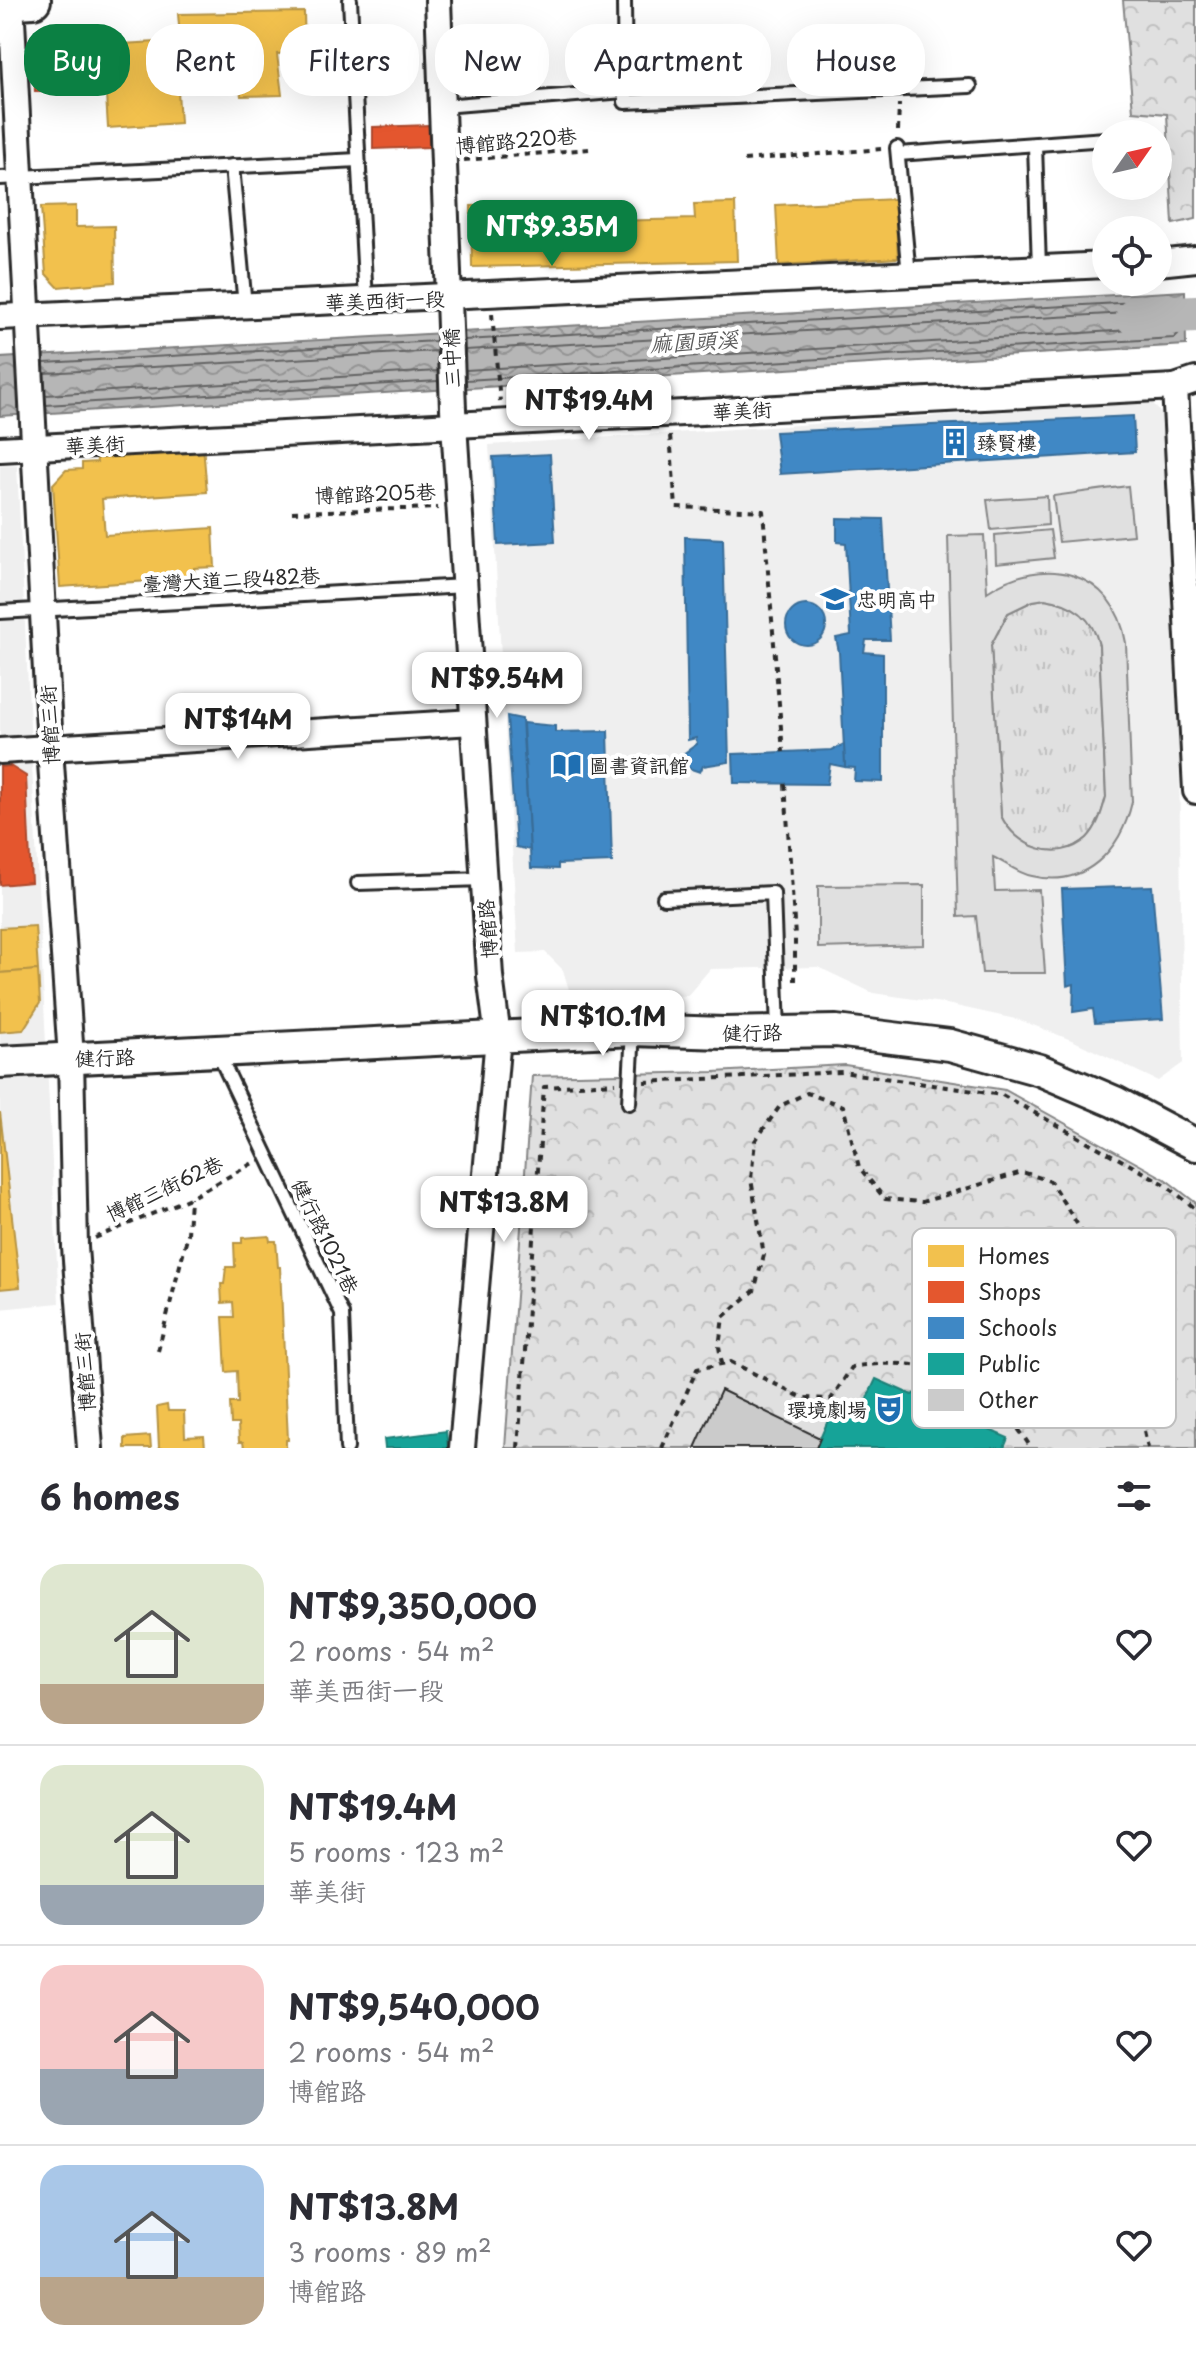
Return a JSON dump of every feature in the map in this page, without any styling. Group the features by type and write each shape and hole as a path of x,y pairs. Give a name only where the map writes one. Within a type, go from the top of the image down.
{"street":[{"path":"438,0 449,303"},
{"name":"博館三街","path":"15,1 10,177 27,322 35,442 50,748 71,1058 75,1247 90,1448"},
{"path":"1172,262 1196,259"},
{"name":"華美西街一段","path":"0,317 27,322 245,306 366,301 449,303 490,296 1092,266"},
{"name":"三中橋","path":"449,303 454,417"},
{"path":"1186,383 1196,791"},
{"name":"華美街","path":"0,449 35,442 454,417 502,423 1186,383"},
{"name":"博館路","path":"454,417 490,976 498,1037 462,1448"},
{"path":"0,751 473,722"},
{"name":"健行路","path":"0,1062 633,1030 724,1033 836,1031 931,1042 1040,1070 1126,1107 1196,1145"}],"lane":[{"path":"350,0 366,301"},
{"path":"624,0 624,24"},
{"path":"925,89 970,86"},
{"path":"443,106 565,96"},
{"path":"624,96 625,102 762,96"},
{"path":"909,275 898,151 1092,140"},
{"path":"1035,145 1039,268"},
{"path":"10,177 358,160"},
{"path":"232,166 245,306"},
{"name":"臺灣大道二段482巷","path":"0,612 465,586"},
{"path":"358,883 484,879"},
{"path":"664,898 773,893 778,1031"},
{"path":"629,1103 633,1030"},
{"name":"健行路1021巷","path":"218,1053 342,1314 347,1448"}],"path":[{"path":"744,160 898,151 900,96"},
{"name":"博館路220巷","path":"445,162 589,149"},
{"path":"490,296 502,423"},
{"path":"670,414 676,507 763,511 783,752"},
{"name":"博館路205巷","path":"292,512 459,507"},
{"path":"518,1448 544,1087 842,1072 1002,1095 1163,1183 1196,1209"},
{"path":"722,1364 719,1347 723,1317 754,1291 764,1255 751,1179 755,1141 780,1106 807,1093 843,1106 859,1167 885,1199 922,1202 1022,1172 1050,1181 1080,1228"},
{"name":"博館三街62巷","path":"75,1247 190,1198 266,1156"},
{"path":"158,1351 188,1234 190,1198"},
{"path":"662,1448 697,1369 731,1362 803,1398 831,1399 852,1367 883,1362 912,1366"},
{"path":"1019,1428 1031,1448"},
{"path":"1143,1428 1148,1448"}],"shaded area":[{"name":"忠明高中","path":"1152,402 1162,415 1179,753 1183,1063 1158,1081 1074,1041 1020,1020 942,1003 873,993 818,967 710,969 687,996 569,990 563,970 545,952 518,953 489,445"},
{"path":"0,466 17,466 59,1303 0,1309"}],"green space":[{"path":"1123,0 1196,0 1196,219 1173,224 1172,120 1167,120 1167,114 1133,111"},
{"path":"1128,486 1133,535 1059,542 1053,496"},
{"path":"1047,496 1048,525 991,530 987,500"},
{"path":"1050,530 1054,558 996,564 995,535"},
{"path":"984,535 987,592 1009,580 1052,572 1092,584 1107,598 1119,618 1126,643 1132,802 1119,836 1098,862 1068,877 1051,879 1032,876 993,857 995,891 1039,890 1045,973 982,973 976,916 958,917 948,536","holes":["1045,599 1064,604 1080,613 1096,635 1106,797 1097,824 1087,838 1076,846 1051,851 1027,843 1008,827 1001,816 991,645 1008,613"]},
{"path":"1045,599 1064,604 1080,613 1096,635 1106,797 1097,824 1087,838 1076,846 1051,851 1017,836 1001,816 991,645 1008,613"},
{"path":"924,885 924,945 818,948 818,886"},
{"path":"845,1065 1005,1090 1165,1179 1196,1203 1196,1448 505,1448 532,1076"}],"water":[{"path":"1185,291 1186,345 0,416 0,358 1097,296 1172,296 1172,292"}],"building: Homes":[{"path":"304,12 304,24 280,24 280,54 277,54 280,95 264,95 264,24 179,24 178,14"},
{"path":"146,43 146,96 178,96 180,123 108,128 106,96 130,96 130,44"},
{"path":"895,199 898,258 779,265 776,205"},
{"path":"735,203 737,261 472,267 471,206 517,205 518,223 695,219 694,204"},
{"path":"76,206 76,227 114,226 115,282 58,287 46,274 41,207"},
{"path":"203,445 207,492 102,499 105,535 213,528 215,567 194,568 195,578 60,587 53,484 66,470 82,469 82,463 97,462 96,453"},
{"path":"35,926 38,970 0,973 0,928"},
{"path":"38,970 40,1003 23,1030 0,1032 0,973"},
{"path":"0,1112 20,1287 0,1289"},
{"path":"269,1236 270,1241 276,1241 280,1267 288,1440 286,1448 244,1448 243,1442 239,1442 238,1424 231,1424 230,1403 238,1403 237,1371 226,1372 223,1317 234,1317 233,1302 222,1303 221,1284 224,1284 226,1267 235,1267 234,1243 242,1243 242,1238"},
{"path":"167,1405 168,1411 184,1411 185,1437 204,1436 205,1448 159,1448 157,1407"},
{"path":"150,1436 151,1448 125,1448 125,1438"}],"building: Shops":[{"path":"429,125 430,147 373,149 373,127"},
{"path":"10,766 26,776 31,882 0,885 0,767"}],"building: Schools":[{"name":"臻賢樓","path":"1133,416 1135,452 780,474 775,432"},
{"path":"550,454 555,542 498,545 493,457"},
{"path":"837,518 883,519 890,640 866,640 864,652 883,654 883,782 854,781 855,768 845,767 836,638 851,635 846,543 837,542"},
{"path":"685,537 723,539 729,762 703,766 700,772 685,767 683,762 683,754 697,744 696,738 688,740"},
{"path":"806,605 820,611 826,625 820,639 806,645 792,639 786,625 792,611"},
{"path":"507,716 522,719 530,850 516,847"},
{"name":"圖書資訊館","path":"523,723 555,726 555,732 608,731 612,862 558,864 558,869 531,868"},
{"path":"844,744 845,767 830,764 827,784 734,783 733,754 832,750"},
{"path":"1152,886 1163,1019 1095,1023 1093,1009 1073,1012 1074,984 1067,986 1062,889"}],"building: Public":[{"path":"876,1379 912,1395 912,1428 985,1428 1008,1438 1004,1448 816,1448 833,1409 857,1419"},
{"path":"446,1431 448,1448 385,1448 384,1439"}],"building: Other":[{"path":"721,1390 820,1438 816,1448 695,1448"}],"waterway":[{"name":"麻園頭溪","path":"1135,317 1196,314"}],"place":[{"name":"臻賢樓","path":"955,442"},
{"name":"忠明高中","path":"835,599"},
{"name":"圖書資訊館","path":"567,765"},
{"name":"環境劇場","path":"889,1409"}]}
